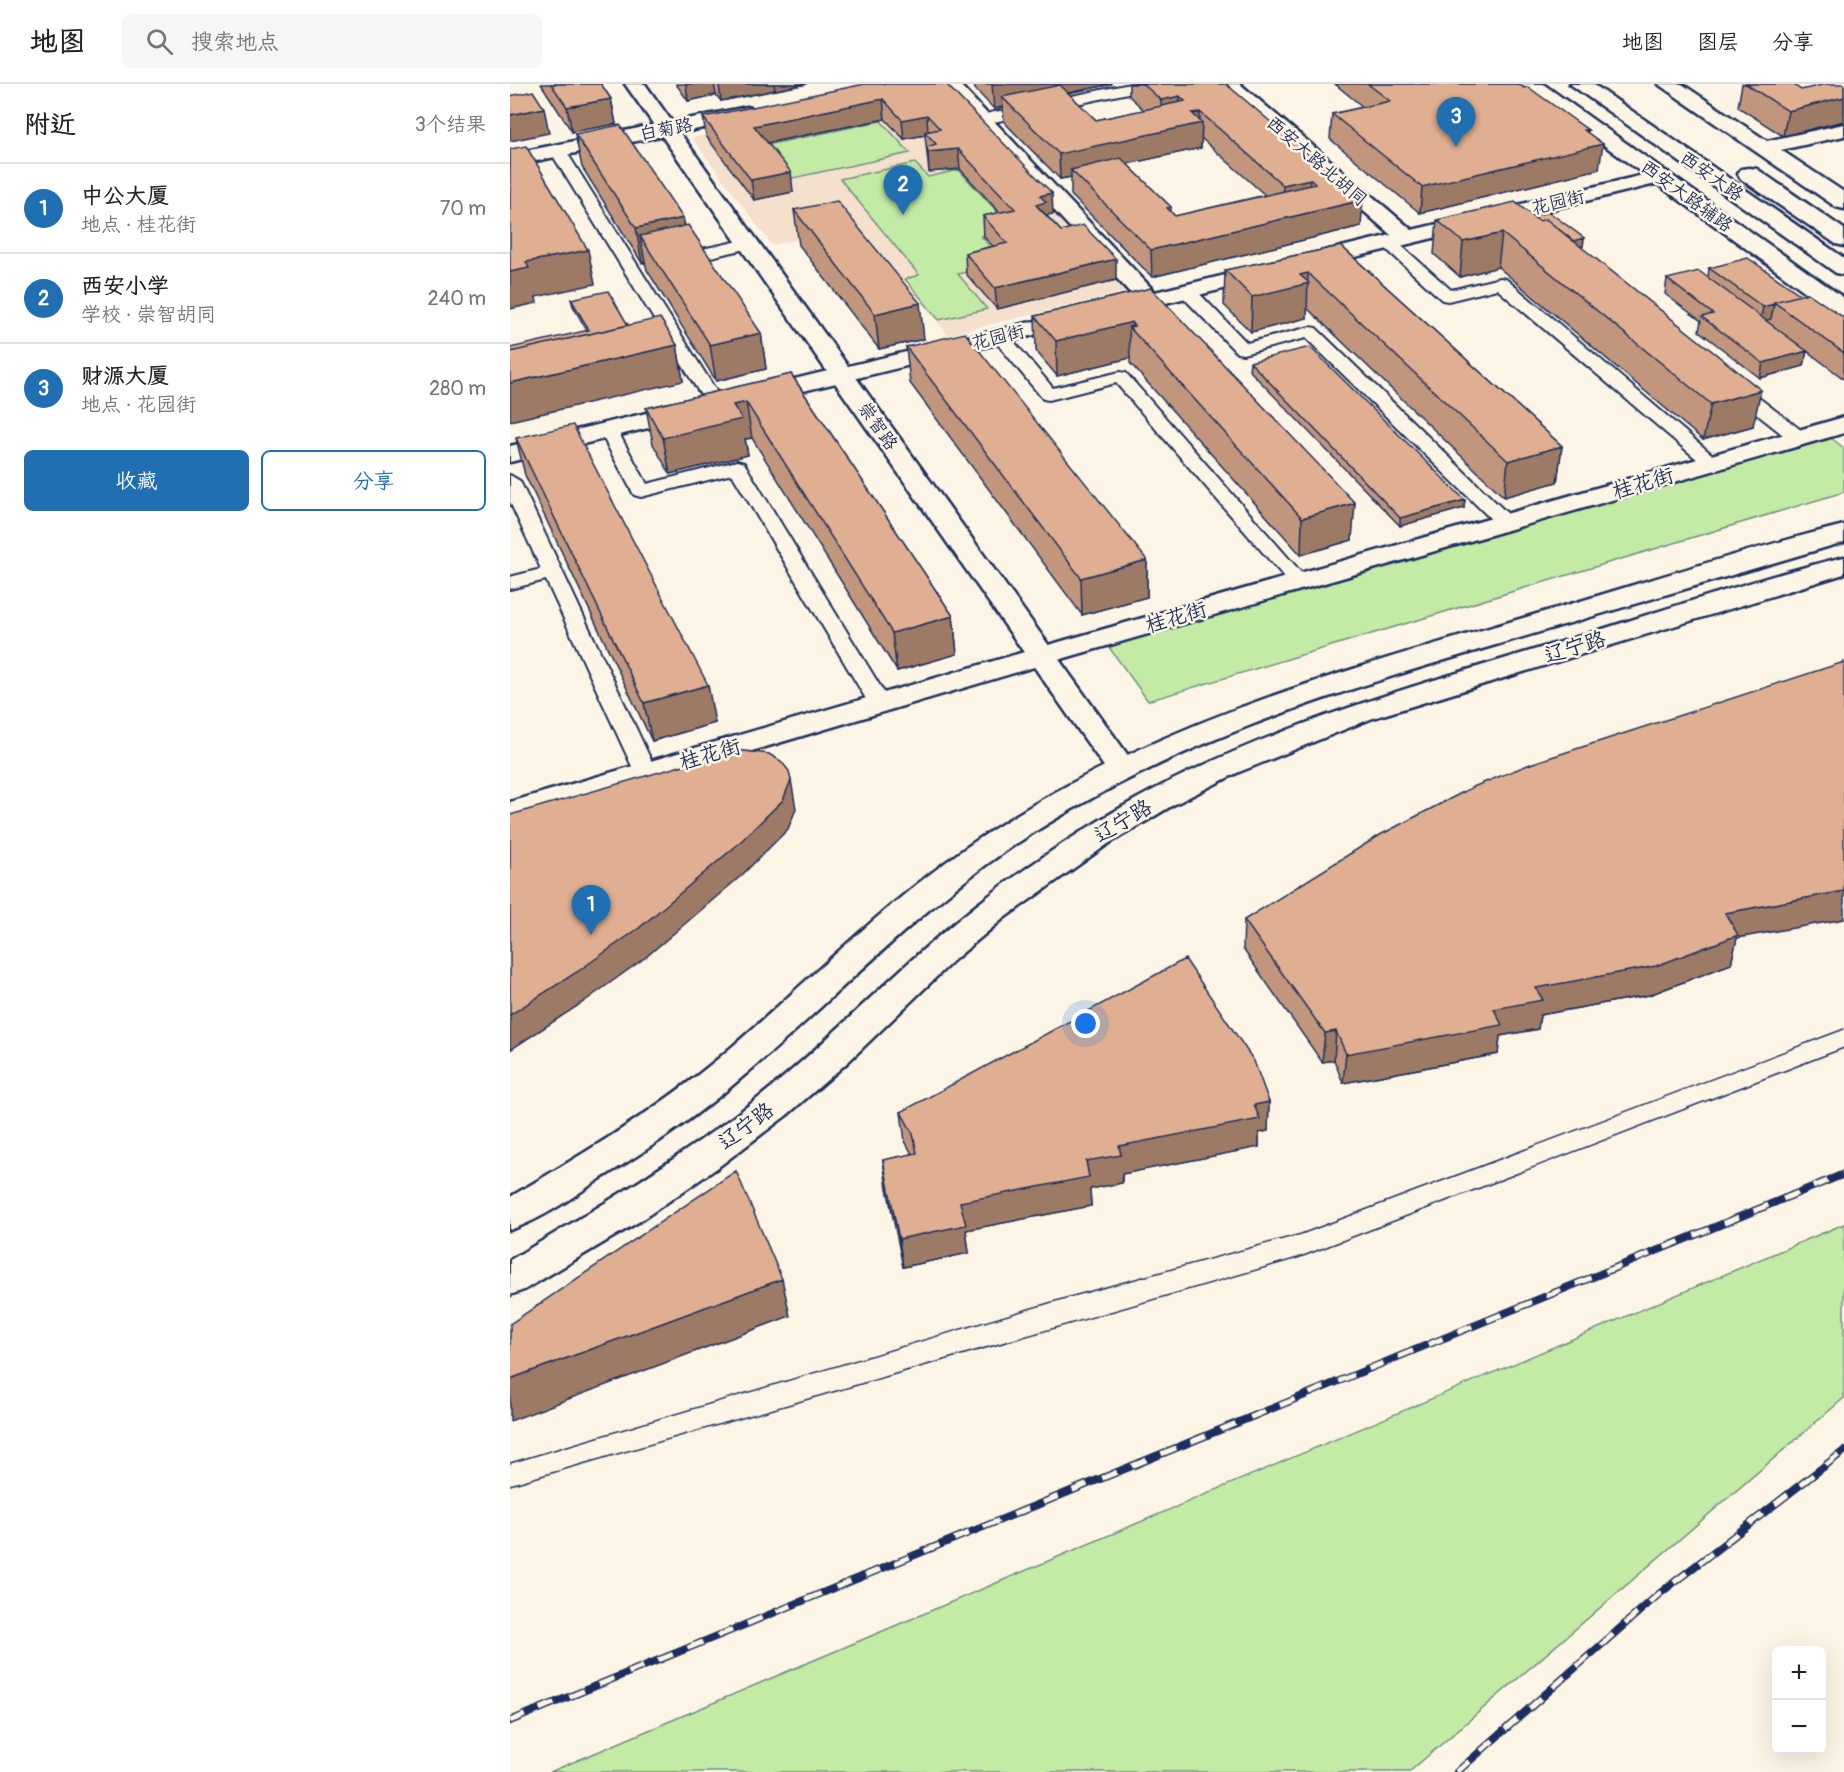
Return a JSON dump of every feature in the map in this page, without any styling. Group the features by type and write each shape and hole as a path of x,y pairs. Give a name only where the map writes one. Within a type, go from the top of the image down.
{"street":[{"name":"崇智路","path":"635,84 1121,768"},
{"path":"948,84 1150,300"},
{"name":"西安大路北胡同","path":"1228,84 1398,241"},
{"name":"西安大路辅路","path":"1530,84 1844,309"},
{"name":"西安大路","path":"1580,84 1844,268"},
{"path":"1668,84 1844,202"},
{"name":"白菊路","path":"510,160 768,109"},
{"path":"1764,148 1844,130"},
{"name":"西安大路","path":"1736,165 1844,239"},
{"name":"花园街","path":"510,454 1660,177"},
{"name":"桂花街","path":"510,813 1041,656 1844,425"},
{"name":"辽宁路","path":"510,1215 596,1163 727,1070 892,922 946,878 1057,803 1121,768 1243,714 1334,683 1844,533"},
{"name":"辽宁路","path":"510,1279 627,1210 704,1158 774,1106 837,1052 942,952 992,910 1097,836 1162,798 1237,761 1363,711 1844,565"}],"lane":[{"path":"980,120 1151,84"},
{"path":"558,151 716,405"},
{"path":"1398,241 1448,296 1500,283 1713,463"},
{"path":"632,270 748,244"},
{"path":"1187,291 1243,349 1310,332 1505,522"},
{"path":"1000,336 1049,395 1120,377 1299,582"},
{"path":"656,351 678,345"},
{"path":"1716,373 1799,438"},
{"path":"608,430 641,491 737,467 880,704"},
{"path":"510,481 646,773"},
{"path":"510,583 553,572"}],"shaded area":[{"path":"935,88 1129,291 948,335 859,226 772,245 692,138"}],"green space":[{"path":"881,121 910,153 788,179 762,146"},
{"path":"915,163 928,177 959,170 1013,229 981,236 1004,263 958,274 987,309 939,320 905,279 919,275 840,179"},
{"path":"1830,437 1844,448 1844,492 1148,701 1108,646"},
{"path":"1844,1224 1844,1398 1409,1772 550,1772"}],"building":[{"path":"551,84 601,84 611,99 567,107"},
{"path":"865,84 946,84 1052,193 1040,196 1046,202 1036,205 1061,231 1083,225 1116,259 995,288 965,253 1007,243 983,216 1015,209 958,149 928,152 927,147 936,144 925,132 940,129 927,115 902,120 883,99 754,126 791,172 751,180 703,117"},
{"path":"1143,84 1226,84 1363,200 1151,250 1071,170 1121,158 1171,207 1167,208 1175,216 1315,184 1310,179 1283,185 1200,112 1192,113 1202,123 1059,154 1002,97 1060,85 1096,120 1185,101 1180,96 1161,100"},
{"path":"1368,84 1518,84 1524,88 1528,87 1588,130 1584,130 1603,144 1422,187 1332,114 1390,101"},
{"path":"1746,84 1792,84 1801,90 1826,84 1844,84 1844,97 1788,111"},
{"path":"533,91 544,108 510,115 510,96"},
{"path":"620,125 683,218 636,228 575,134"},
{"path":"526,146 588,250 526,262 529,268 510,272 510,149"},
{"path":"837,201 920,303 875,314 794,210"},
{"path":"1515,202 1539,221 1546,219 1761,390 1711,404 1502,233 1463,242 1437,220"},
{"path":"1549,212 1584,238 1573,241 1546,219 1539,221 1532,216"},
{"path":"688,225 761,333 710,345 640,236"},
{"path":"1341,246 1562,446 1508,461 1308,273 1300,275 1309,283 1252,297 1225,270"},
{"path":"1748,258 1801,295 1763,307 1709,268"},
{"path":"1699,271 1807,351 1763,363 1702,317 1713,314 1667,279"},
{"path":"1151,288 1355,503 1302,518 1129,327 1135,326 1132,322 1056,341 1035,316"},
{"path":"608,291 628,325 510,352 510,348 589,330 571,299"},
{"path":"1808,293 1844,318 1844,353 1774,302"},
{"path":"660,318 677,345 510,383 510,352"},
{"path":"965,333 1147,560 1081,578 906,347"},
{"path":"1310,347 1465,500 1400,518 1250,362"},
{"path":"791,374 953,616 892,633 746,402 733,405 742,419 663,438 646,408"},
{"path":"573,425 708,685 644,703 516,438"},
{"path":"1844,662 1844,891 1725,913 1738,935 1656,966 1536,988 1543,1000 1494,1009 1502,1025 1346,1054 1336,1031 1325,1033 1244,920 1380,835 1473,787 1533,763"},
{"path":"736,750 769,754 781,761 789,771 791,780 783,800 736,846 639,928 577,972 510,1015 510,815"},
{"path":"1185,959 1254,1061 1269,1102 1254,1105 1260,1119 1119,1146 1121,1155 1086,1161 1089,1177 960,1202 966,1225 899,1239 883,1160 917,1153 913,1134 901,1112"},
{"path":"736,1171 782,1279 510,1379 510,1324"}],"tram line":[{"path":"510,1463 1069,1297 1301,1234 1844,1029"},
{"path":"510,1485 1298,1258 1844,1048"}],"railway":[{"path":"510,1721 1844,1174"},
{"path":"1457,1772 1659,1594 1844,1451"}],"place":[{"name":"财源大厦","path":"1456,147"},
{"name":"西安小学","path":"903,215"},
{"name":"中公大厦","path":"591,935"}]}
